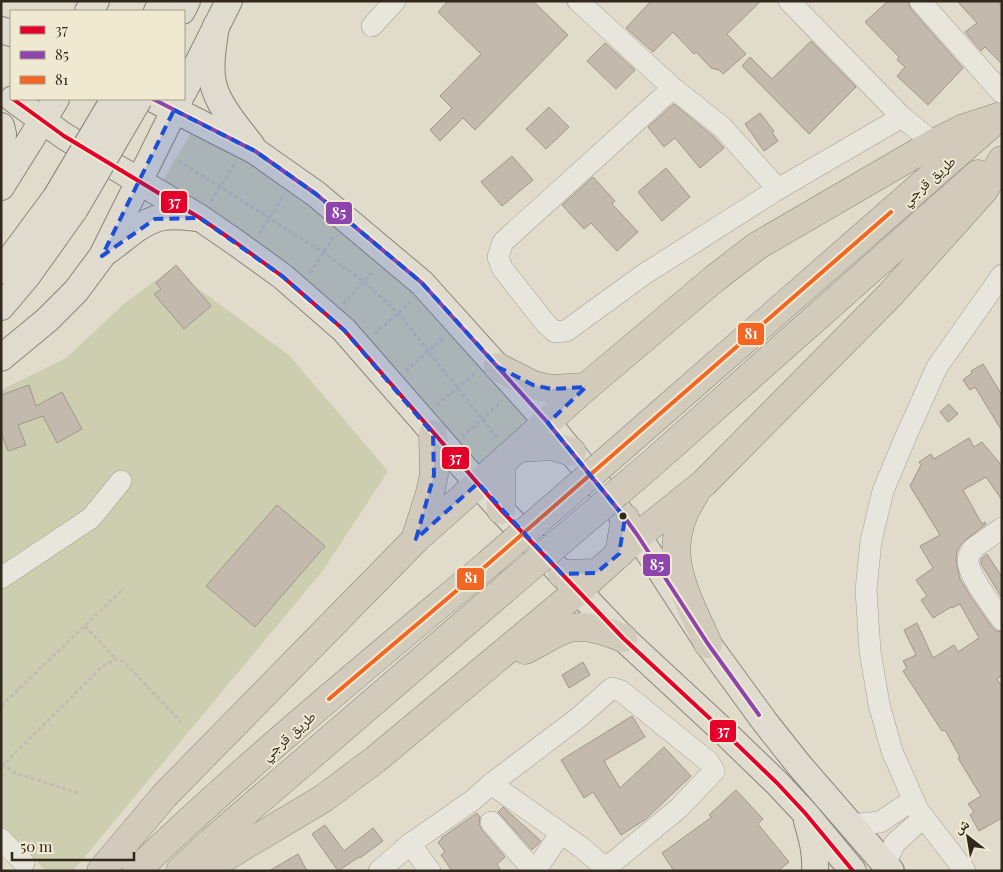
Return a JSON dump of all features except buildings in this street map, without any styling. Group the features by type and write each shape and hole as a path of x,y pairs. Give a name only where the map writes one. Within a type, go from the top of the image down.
{"highway":[{"path":"101,871 165,795 416,539 548,423 586,387 714,279 757,246 934,143 964,128 1002,116"},
{"name":"طريق قرجي","path":"136,871 173,835 242,774 488,564 1002,116"},
{"name":"طريق قرجي","path":"180,871 213,840 650,465 1002,153"},
{"path":"708,644 682,584 675,549 676,536 688,504 704,483 889,296 984,190 1002,160"},
{"path":"490,367 532,386 551,389 586,387"},
{"path":"416,539 434,475 440,428"},
{"path":"510,455 552,446 572,452"},
{"path":"501,510 510,455"},
{"path":"202,871 324,798 376,759 504,653 579,579 628,536 704,483"},
{"path":"504,653 518,653 568,628 605,631 623,638"}],"main road":[{"path":"185,70 216,26 229,1"},
{"path":"216,26 212,58 216,93 248,153"},
{"path":"22,100 51,106"},
{"path":"1,307 28,275 65,204 114,100"},
{"path":"102,256 130,177 157,145 164,100"},
{"path":"164,100 316,194 422,283 490,367 548,423 572,452 628,536 765,722 799,765 888,867"},
{"path":"1,271 164,100"},
{"path":"51,106 64,136 130,177 205,210 344,330 440,428 478,483 501,510 579,579 623,638 746,752 805,813 843,867"},
{"path":"1,187 51,106"},
{"path":"1,126 3,134 1,155"},
{"path":"1,358 47,320 76,291 102,256 144,224 166,216 205,210"},
{"path":"805,813 814,844 814,871"}],"street":[{"path":"372,26 395,1"},
{"path":"578,1 673,88 722,127 778,189"},
{"path":"788,1 902,117 934,143"},
{"path":"920,1 1002,93"},
{"path":"673,88 503,242 498,256 502,268 546,324 555,332 566,331 643,275 778,189 902,117"},
{"path":"965,871 918,809 892,751 878,704 870,651 866,590 871,541 883,491 937,367 1002,276"},
{"path":"1,578 91,518 121,482"},
{"path":"1002,528 974,547 968,561 978,585 1002,620"},
{"path":"379,871 410,844 473,800 491,784 578,718 612,688 621,691 709,762 714,771 679,808 607,870 581,847 491,784"},
{"path":"851,825 880,822 918,809"},
{"path":"888,867 895,843 918,809"},
{"path":"491,822 534,871 561,833"},
{"path":"1,839 24,863"},
{"path":"410,844 430,871"}],"path":[{"path":"205,210 220,187 248,153"},
{"path":"174,169 184,154"},
{"path":"179,161 323,252 363,281 398,313 510,455"},
{"path":"257,237 285,194"},
{"path":"309,274 336,233"},
{"path":"338,310 378,264"},
{"path":"372,335 413,300"},
{"path":"400,376 446,335"},
{"path":"440,428 456,388 490,367"},
{"path":"440,428 481,419 508,396"},
{"path":"1,706 124,588"},
{"path":"85,626 115,658 124,662 181,722"},
{"path":"78,793 13,772 2,765 103,666 115,658"}],"highlighted area":[{"path":"174,110 255,151 316,194 422,283 498,367 533,385 551,389 586,387 548,423 625,518 619,554 596,573 562,574 478,483 416,539 434,475 433,434 344,330 282,276 200,218 155,219 102,256"}],"green space":[{"path":"195,126 256,160 385,257 533,420 479,468 336,313 159,187"},
{"path":"171,269 289,355 388,471 324,569 73,871 46,871 1,825 1,390 66,358 126,302"}],"transit line":[{"name":"37","path":"14,100 64,136 200,218 235,242 282,276 344,330 501,510 623,638 777,783 805,813 853,871"},
{"name":"85","path":"155,100 255,151 316,194 422,283 548,423 625,518 708,644 759,715"},
{"name":"81","path":"329,699 488,564 891,212"}]}
